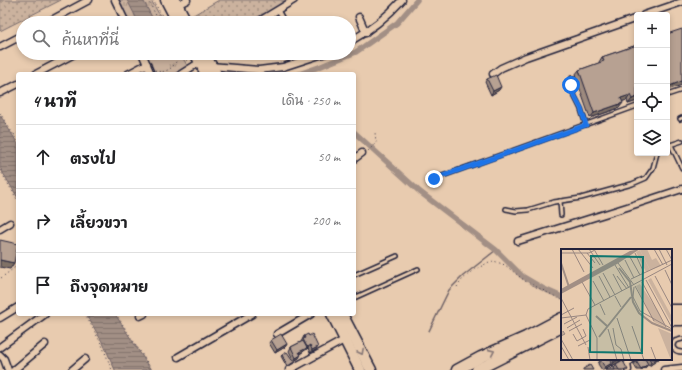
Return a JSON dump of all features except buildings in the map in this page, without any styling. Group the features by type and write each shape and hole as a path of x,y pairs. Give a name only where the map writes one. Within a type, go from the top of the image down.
{"main road":[{"path":"166,0 174,16"},
{"path":"176,3 183,16"},
{"path":"204,60 210,71"},
{"path":"333,316 360,370"},
{"path":"343,316 371,370"},
{"path":"457,370 561,319"},
{"path":"477,370 561,328"}],"street":[{"path":"59,16 90,0"},
{"path":"115,0 123,16"},
{"path":"176,3 187,0"},
{"path":"268,16 294,0"},
{"path":"356,38 366,33 385,18 402,0"},
{"path":"653,12 682,2"},
{"path":"360,17 366,33"},
{"path":"493,74 500,68 526,57 634,19"},
{"path":"0,47 16,39"},
{"path":"40,72 63,60"},
{"path":"145,60 153,72"},
{"path":"183,72 196,60"},
{"path":"210,71 259,70 283,67 304,60"},
{"path":"132,72 147,64"},
{"path":"0,93 16,85"},
{"path":"356,157 364,153"},
{"path":"518,241 682,189"},
{"path":"0,229 10,223"},
{"path":"0,318 16,308"},
{"path":"0,347 42,316"},
{"path":"178,357 249,316"},
{"path":"277,334 308,316"},
{"path":"290,370 344,340"},
{"path":"14,370 45,344"},
{"path":"0,354 4,359 8,370"},
{"path":"72,370 85,359"},
{"path":"628,370 627,364 631,360"},
{"path":"664,370 682,368"}],"lane":[{"path":"278,10 281,16"},
{"path":"572,78 572,91 581,108 586,125"},
{"path":"670,94 682,90"},
{"path":"434,179 634,107"},
{"path":"682,141 671,145 682,168"},
{"path":"506,209 516,211 581,198 632,184 646,178 653,168 657,156"},
{"path":"560,201 561,215"},
{"path":"356,274 397,256"},
{"path":"356,297 418,269"},
{"path":"682,339 675,341 673,346 674,350 682,352"}],"path":[{"path":"148,0 156,16"},
{"path":"153,0 162,16"},
{"path":"163,72 176,64 178,60"},
{"path":"0,113 16,138"},
{"path":"364,153 376,143 375,132"},
{"path":"0,170 16,198"},
{"path":"457,287 471,272 488,262 494,261 505,265 524,281 561,300"},
{"path":"1,278 16,267"},
{"path":"86,316 102,344 112,370"},
{"path":"117,316 152,370"}],"green space":[{"path":"0,0 61,0 30,16 16,16 16,23 0,31"},
{"path":"117,0 151,0 160,16 125,16"},
{"path":"219,0 294,0 266,16 192,16"},
{"path":"147,60 184,60 188,67 179,72 152,72"}],"shaded area":[{"path":"127,0 143,0 151,16 135,16"},
{"path":"0,115 16,141 16,195 0,168"},
{"path":"87,316 116,316 151,370 115,370 104,345"}],"waterway":[{"path":"356,52 397,23 417,0"},
{"path":"305,72 336,60"},
{"path":"356,134 420,192 496,250 522,276 544,289 561,297"},
{"path":"429,331 449,290 463,276 496,250"}],"route":[{"path":"434,179 586,125 581,108 572,91 571,85"}]}
